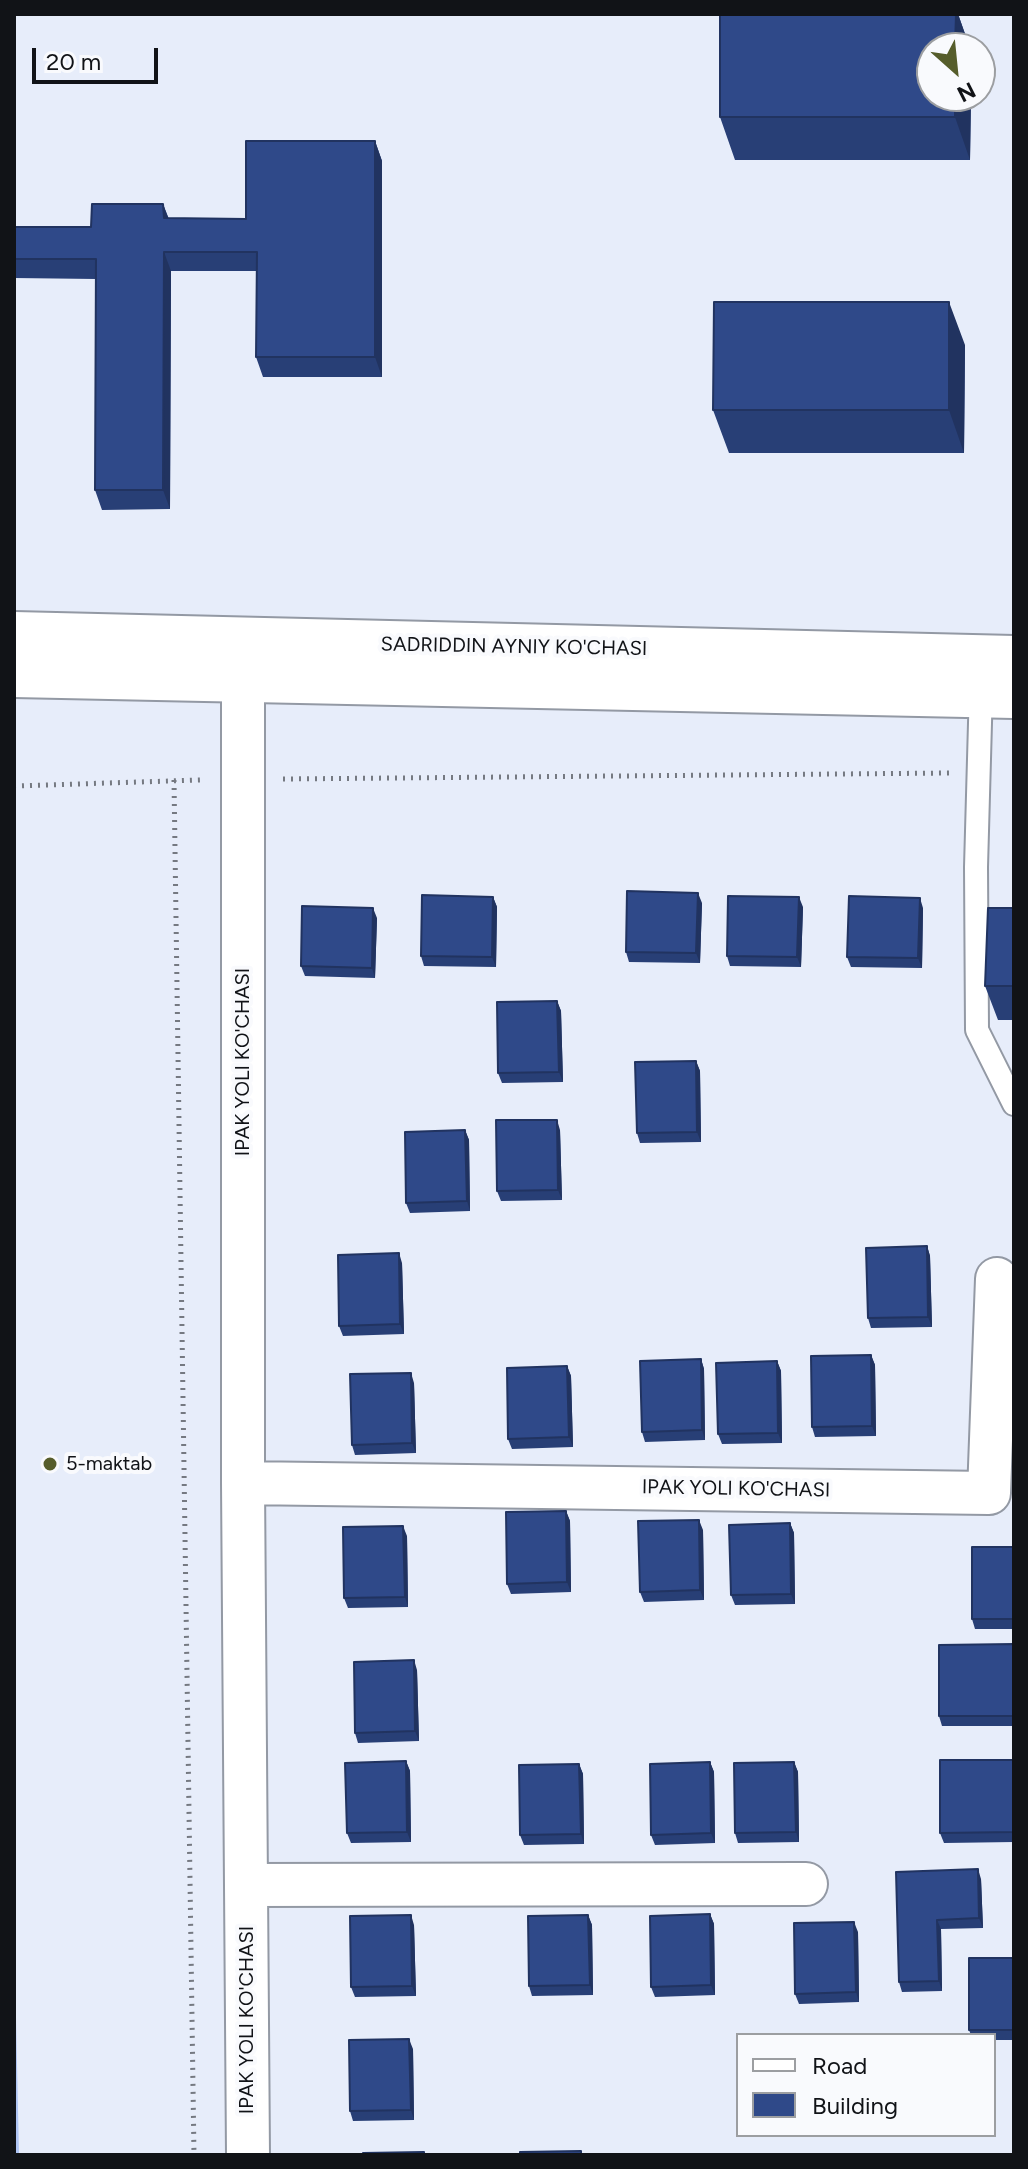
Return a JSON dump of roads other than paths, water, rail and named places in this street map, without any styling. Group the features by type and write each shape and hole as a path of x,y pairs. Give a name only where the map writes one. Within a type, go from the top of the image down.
{"main road":[{"name":"SADRIDDIN AYNIY KO'CHASI","path":"14,634 243,661"},
{"name":"SADRIDDIN AYNIY KO'CHASI","path":"14,675 243,661 998,677"}],"street":[{"name":"IPAK YOLI KO'CHASI","path":"243,661 243,1483 248,2155"},
{"name":"IPAK YOLI KO'CHASI","path":"243,1483 989,1493 997,1279"},
{"path":"247,1885 806,1884"}],"lane":[{"path":"998,677 979,773 977,1030 1014,1104"}],"place":[{"name":"5-maktab","path":"50,1464"}]}
